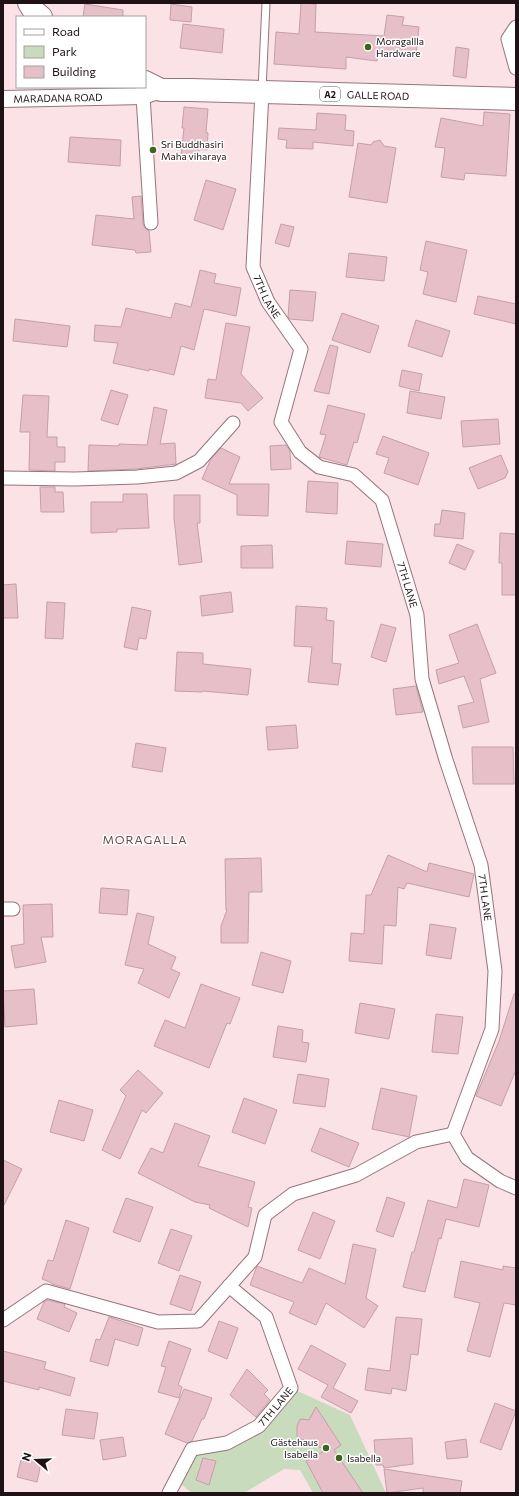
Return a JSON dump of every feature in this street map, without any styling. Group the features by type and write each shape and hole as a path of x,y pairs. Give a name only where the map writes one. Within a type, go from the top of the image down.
{"highway":[{"path":"29,3 40,16"},
{"name":"GALLE ROAD","path":"150,89 516,98"}],"street":[{"path":"516,27 508,39 516,68"},
{"path":"150,89 151,223"},
{"name":"MARADANA ROAD","path":"3,98 150,89"},
{"name":"7TH LANE","path":"262,92 253,267 268,302 301,349 281,422 300,452 319,467 354,475 382,500 417,615 422,679 446,760 481,864 495,970 492,1029 453,1134"},
{"path":"3,478 83,479 137,477 176,473 199,461 233,422"},
{"path":"3,1320 46,1291 158,1322 198,1322 255,1257 265,1215 293,1194 356,1175 416,1142 453,1134 468,1158 500,1181 516,1188"},
{"name":"7TH LANE","path":"170,1493 192,1449 227,1444 259,1426 291,1388 266,1317 229,1286"}],"lane":[{"path":"262,92 266,3"}],"green space":[{"path":"291,1388 350,1415 386,1493 313,1493 300,1470 284,1469 244,1493 192,1493 177,1481 192,1449 259,1427"}],"building":[{"path":"301,3 316,4 315,32 384,36 387,15 404,17 402,25 419,27 416,56 378,51 377,61 346,57 346,69 274,64 276,32 299,34"},
{"path":"85,4 123,10 123,16 83,16"},
{"path":"171,4 192,7 191,22 170,20"},
{"path":"183,24 224,29 222,53 180,48"},
{"path":"456,47 469,49 466,78 453,76"},
{"path":"184,107 208,109 206,132 208,133 207,150 199,149 198,158 181,156 184,128 182,128"},
{"path":"484,112 510,114 506,176 465,173 464,180 441,177 445,148 435,147 441,118 483,126"},
{"path":"317,113 346,115 345,130 354,131 353,146 313,142 313,149 286,148 287,140 278,139 279,128 316,130"},
{"path":"70,137 121,140 120,166 68,162"},
{"path":"380,140 384,146 396,148 387,203 349,197 358,143 371,145 373,142"},
{"path":"206,180 236,189 223,230 194,220"},
{"path":"141,196 143,224 149,231 151,252 136,253 135,250 92,245 96,215 134,219 132,197"},
{"path":"281,224 294,227 289,247 275,243"},
{"path":"426,241 467,250 456,302 423,294 428,272 420,270"},
{"path":"349,253 387,257 384,281 346,277"},
{"path":"200,270 216,274 214,283 241,288 236,316 204,309 194,350 181,346 174,375 113,363 118,343 94,341 95,325 121,327 126,308 171,318 175,303 191,307"},
{"path":"290,290 316,292 313,321 290,319 288,317"},
{"path":"478,296 516,304 516,324 474,314"},
{"path":"342,313 379,326 370,353 332,340"},
{"path":"15,319 70,326 67,347 13,341"},
{"path":"416,320 450,331 442,357 408,346"},
{"path":"226,323 250,327 241,374 263,398 248,411 241,403 205,398 208,379 216,380"},
{"path":"330,345 338,347 329,394 314,391"},
{"path":"402,370 422,374 419,391 399,386"},
{"path":"111,390 128,395 118,425 101,420"},
{"path":"410,391 445,397 441,419 407,413"},
{"path":"23,395 49,396 47,437 57,437 57,447 65,447 65,462 55,462 55,471 29,470 30,432 20,432"},
{"path":"328,405 365,414 357,443 354,442 347,465 319,457 326,435 320,434"},
{"path":"154,407 167,410 160,444 175,443 176,464 136,469 88,471 89,445 147,445"},
{"path":"498,419 500,444 463,447 461,421"},
{"path":"383,436 429,453 418,485 384,473 389,458 376,454"},
{"path":"286,445 290,451 291,469 271,470 270,446"},
{"path":"221,448 240,457 229,484 269,484 268,516 237,515 237,495 202,479 211,459"},
{"path":"501,455 508,472 505,478 478,489 469,468"},
{"path":"308,481 338,483 337,514 306,512"},
{"path":"40,487 55,487 55,492 63,492 64,512 41,512"},
{"path":"123,494 147,494 149,528 117,529 117,532 91,533 91,502 123,502"},
{"path":"174,495 200,495 200,523 197,523 202,562 179,565 174,518"},
{"path":"442,510 465,513 463,539 434,536 435,524 440,524"},
{"path":"500,533 516,534 516,595 502,595 502,563 499,563"},
{"path":"347,541 383,544 381,567 345,564"},
{"path":"457,544 474,551 465,570 449,563"},
{"path":"272,545 273,568 241,568 241,546"},
{"path":"16,584 18,618 3,618 3,585"},
{"path":"231,592 233,612 202,616 200,596"},
{"path":"47,602 65,603 63,639 45,638"},
{"path":"296,606 327,608 326,620 334,621 332,663 341,664 338,685 308,682 312,647 294,646"},
{"path":"132,607 151,611 146,639 139,638 137,650 124,647"},
{"path":"381,624 396,628 386,662 371,657"},
{"path":"477,624 496,673 480,679 489,722 463,728 458,706 474,702 464,676 439,684 436,670 459,663 449,635"},
{"path":"177,652 203,653 203,664 251,669 248,695 202,691 175,691"},
{"path":"416,686 423,712 396,715 393,689"},
{"path":"296,725 298,748 268,750 266,727"},
{"path":"136,743 166,748 162,772 132,767"},
{"path":"472,747 513,747 514,784 473,784"},
{"path":"388,855 427,872 429,863 474,874 469,897 407,883 404,889 398,887 396,926 384,925 382,964 349,961 351,933 364,934 366,895 371,895"},
{"path":"261,858 262,892 249,892 248,943 221,943 221,926 227,910 225,859"},
{"path":"101,888 129,890 127,915 99,913"},
{"path":"52,904 53,937 41,937 46,962 15,968 11,946 24,944 23,905"},
{"path":"137,913 154,917 148,944 176,957 171,969 180,973 169,998 138,983 144,969 125,965"},
{"path":"430,924 456,928 451,959 426,955"},
{"path":"261,952 291,961 283,993 252,985"},
{"path":"201,984 240,998 230,1024 227,1023 209,1068 154,1046 165,1020 185,1028"},
{"path":"34,989 37,1024 5,1027 3,991"},
{"path":"514,994 516,994 516,1070 501,1106 476,1096 499,1041"},
{"path":"360,1003 395,1009 389,1039 355,1033"},
{"path":"436,1014 463,1017 458,1054 432,1052"},
{"path":"278,1026 303,1030 302,1042 309,1043 306,1062 273,1057"},
{"path":"138,1070 163,1093 146,1113 142,1110 120,1159 102,1150 126,1096 120,1090"},
{"path":"298,1074 329,1079 325,1107 293,1103"},
{"path":"381,1088 417,1096 409,1137 372,1129"},
{"path":"244,1098 277,1110 265,1144 232,1132"},
{"path":"59,1100 93,1110 84,1141 50,1132"},
{"path":"175,1123 210,1136 198,1166 255,1182 248,1207 252,1208 248,1227 209,1208 210,1205 195,1202 138,1173 151,1148 163,1153"},
{"path":"320,1128 359,1143 349,1167 311,1151"},
{"path":"3,1160 22,1169 3,1207"},
{"path":"464,1179 489,1185 479,1227 446,1219 441,1239 439,1238 425,1292 403,1287 428,1200 457,1208"},
{"path":"387,1197 405,1203 393,1237 376,1231"},
{"path":"126,1198 153,1207 140,1242 113,1232"},
{"path":"313,1212 335,1221 320,1259 298,1250"},
{"path":"66,1220 89,1228 70,1289 52,1284 42,1279 48,1260 53,1261"},
{"path":"171,1229 192,1236 179,1271 158,1263"},
{"path":"353,1244 376,1249 366,1298 378,1306 364,1328 326,1303 316,1325 289,1313 294,1302 250,1285 257,1266 302,1283 309,1268 345,1284"},
{"path":"461,1261 503,1270 503,1266 516,1268 516,1305 504,1303 490,1357 467,1351 480,1303 454,1297"},
{"path":"180,1275 201,1282 191,1311 170,1304"},
{"path":"47,1300 65,1304 64,1307 77,1313 69,1332 37,1319 44,1302"},
{"path":"109,1317 143,1328 138,1346 115,1339 108,1366 90,1361 96,1339 100,1340"},
{"path":"396,1317 422,1319 418,1355 411,1354 406,1391 392,1388 391,1394 365,1390 368,1368 390,1371"},
{"path":"219,1321 238,1328 227,1359 208,1351"},
{"path":"169,1341 191,1349 178,1385 182,1387 179,1398 158,1392 166,1367 161,1366"},
{"path":"311,1345 346,1364 333,1388 358,1401 351,1413 321,1397 328,1385 298,1369"},
{"path":"3,1351 46,1362 44,1369 75,1378 70,1396 39,1387 39,1390 3,1381"},
{"path":"247,1369 268,1390 264,1394 270,1400 256,1417 230,1395"},
{"path":"184,1389 212,1398 204,1419 202,1419 192,1441 187,1443 165,1434"},
{"path":"495,1403 516,1411 501,1450 480,1442"},
{"name":"Gästehaus Isabella","path":"316,1407 341,1445 334,1450 363,1493 323,1493 306,1461 326,1450 297,1437 297,1426 300,1419 309,1420"},
{"path":"66,1409 98,1413 94,1439 62,1435"},
{"path":"123,1437 126,1456 103,1460 100,1440"},
{"path":"412,1438 413,1464 384,1468 383,1465 376,1465 374,1440"},
{"path":"466,1439 468,1457 447,1459 445,1442"},
{"path":"22,1455 42,1459 37,1482 17,1477"},
{"path":"203,1458 216,1461 209,1485 196,1480"},
{"path":"384,1469 462,1481 460,1493 423,1493 423,1488 387,1493"}],"place":[{"name":"Moragallla Hardware","path":"368,47"},
{"name":"Sri Buddhasiri Maha viharaya","path":"153,150"},
{"name":"Gästehaus Isabella","path":"326,1448"},
{"name":"Isabella","path":"339,1458"}],"district":[{"name":"MORAGALLA","path":"145,839"}]}
